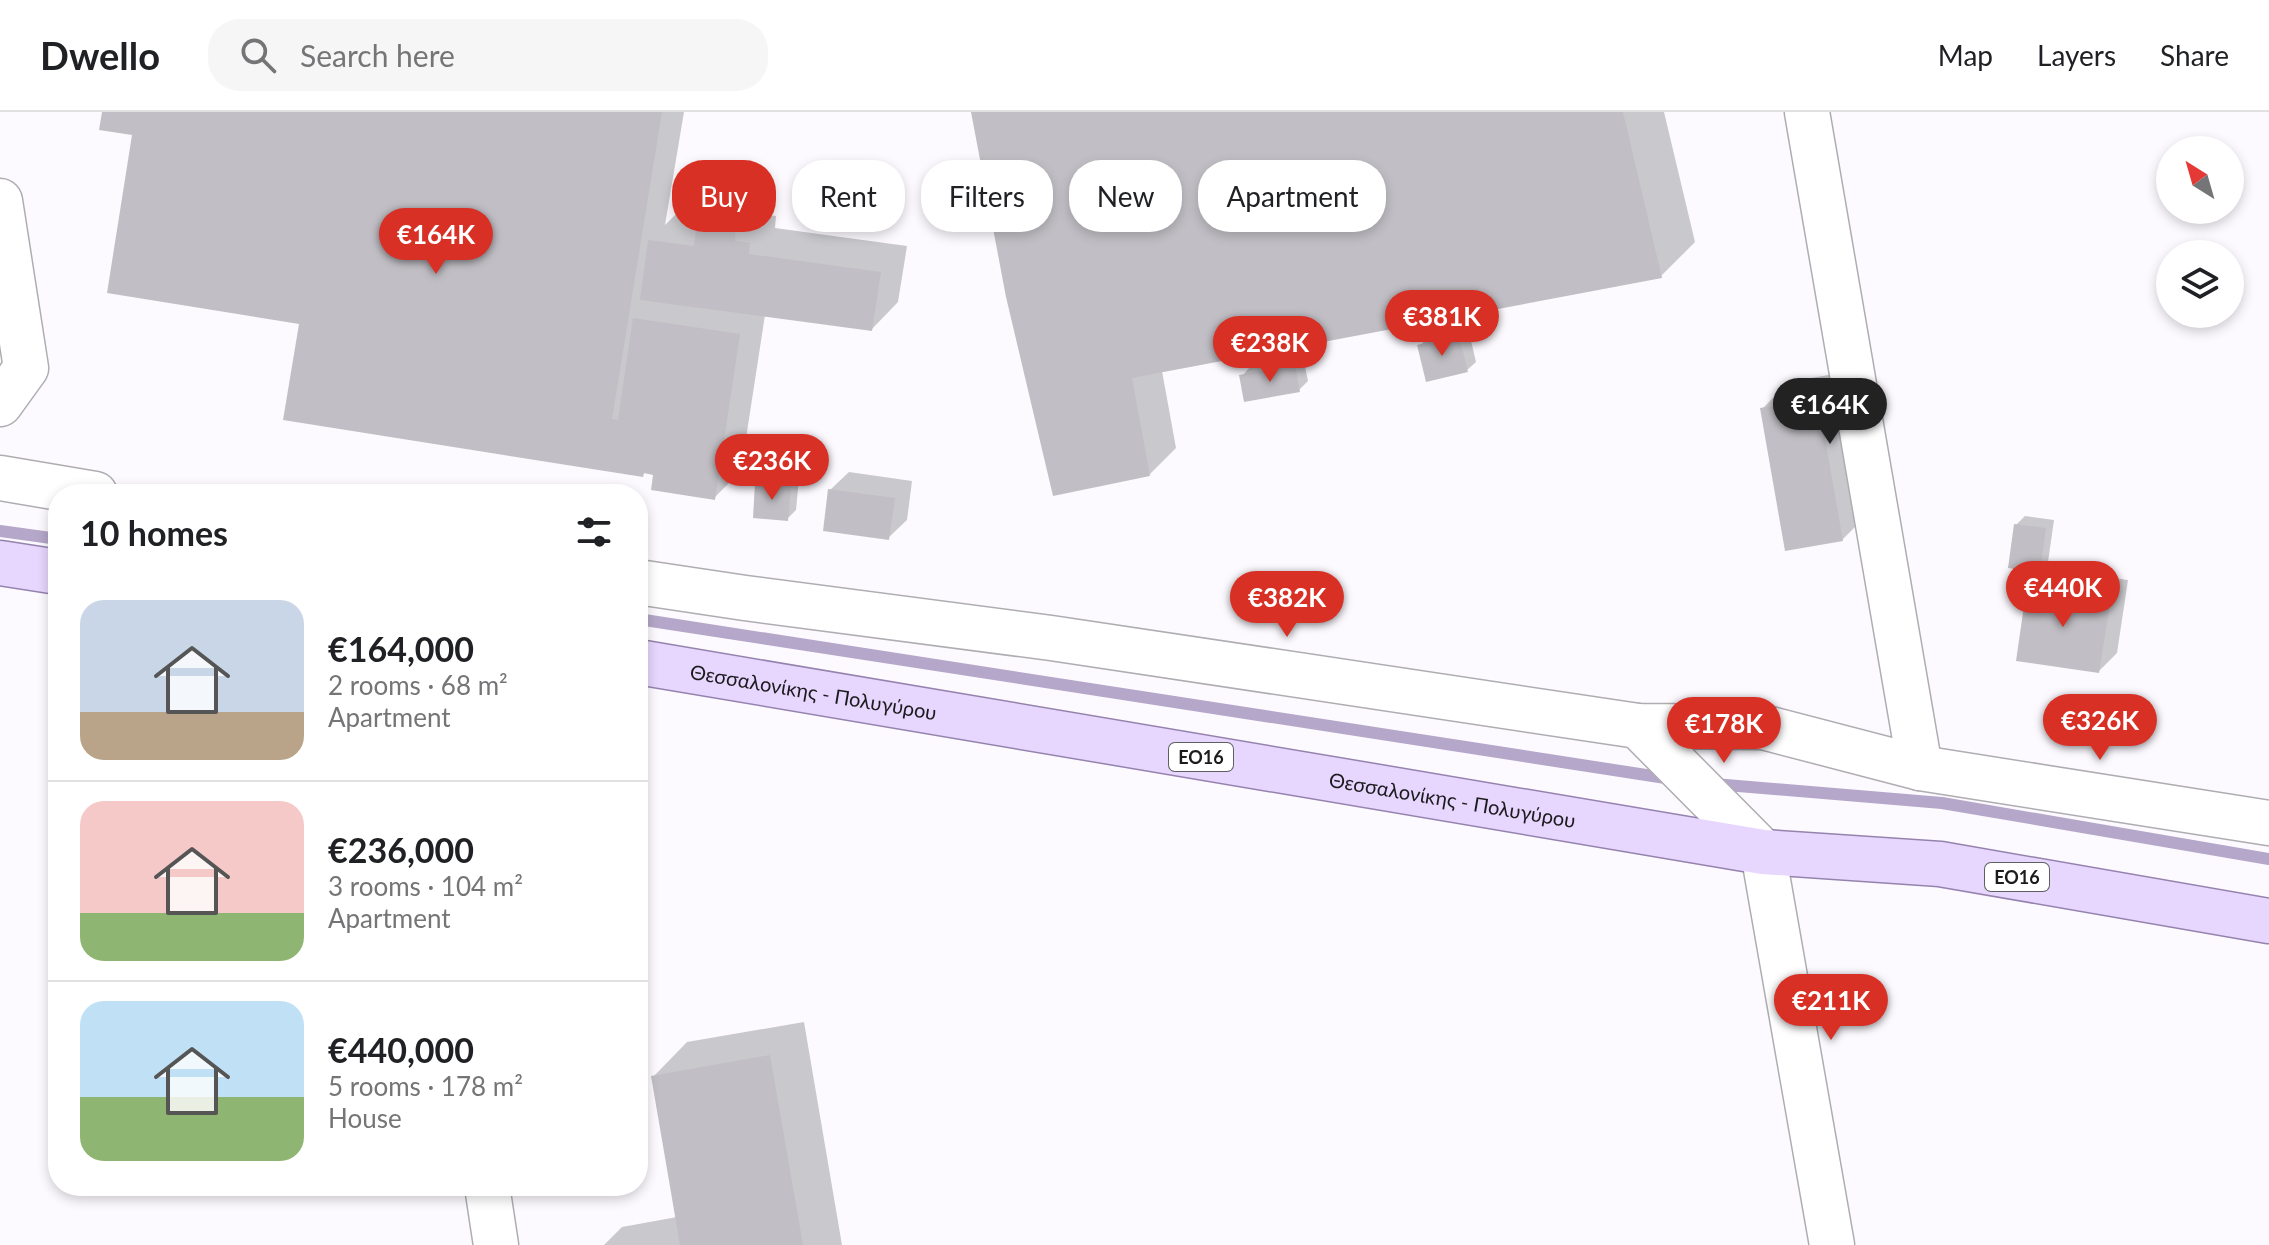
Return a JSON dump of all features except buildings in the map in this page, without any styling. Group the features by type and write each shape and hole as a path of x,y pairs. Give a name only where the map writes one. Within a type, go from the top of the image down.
{"main road":[{"path":"0,563 48,570"},
{"name":"Θεσσαλονίκης - Πολυγύρου","path":"648,664 1763,852 1940,864 2269,921"}],"street":[{"path":"1807,112 1920,768"},
{"path":"0,201 26,368 0,404"},
{"path":"0,478 48,486"},
{"path":"648,583 1051,638 1638,726 1763,727 1920,768 2269,823"},
{"path":"1638,726 1763,852 1832,1245"},
{"path":"489,1196 496,1245"}],"waterway":[{"path":"0,531 48,538"},
{"path":"648,621 1672,779"},
{"path":"1714,784 1942,803 2269,859"}]}
